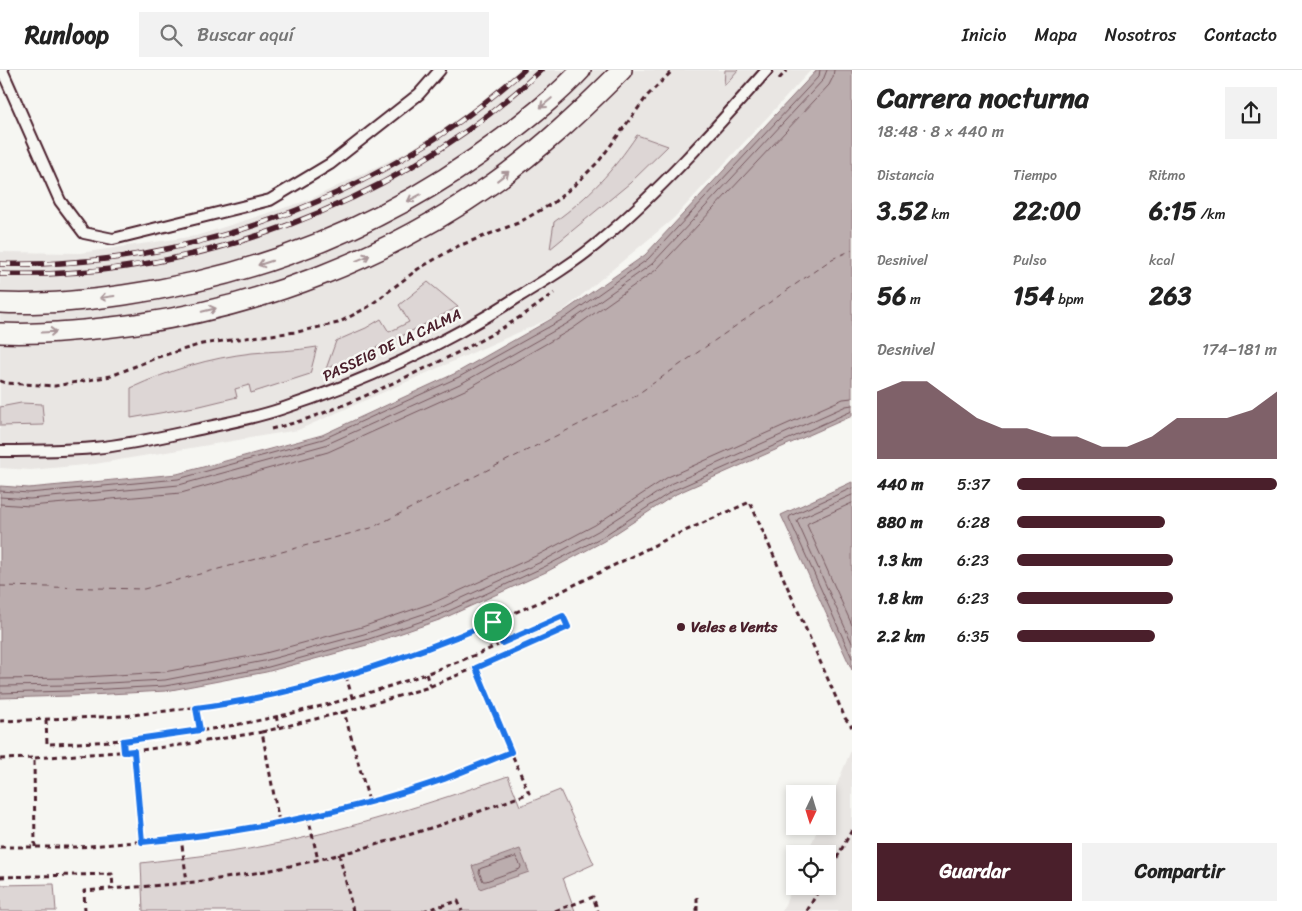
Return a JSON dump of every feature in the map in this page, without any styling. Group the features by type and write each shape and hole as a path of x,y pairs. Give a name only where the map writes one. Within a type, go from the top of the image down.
{"street":[{"path":"0,303 18,304 89,300 165,289 244,270 302,251 361,225 412,198 473,160 565,88 581,70"},
{"path":"0,333 18,334 92,330 169,319 247,301 312,279 373,253 436,220 492,184 548,141 581,112 622,70"}],"lane":[{"path":"2,70 60,201 84,233 112,239 270,200 330,164 419,94 440,70"},
{"name":"PASSEIG DE LA CALMA","path":"0,451 39,452 94,448 150,440 210,427 288,406 357,382 431,348 493,314 598,243 697,150 767,70"}],"path":[{"path":"774,85 787,70"},
{"path":"267,429 295,423 321,413 372,393 441,362 508,324 561,288"},
{"path":"0,722 124,716 196,708 270,695 346,676 439,643 540,602 669,538 750,502 845,718 852,726"},
{"path":"0,759 134,751 262,732 344,712 430,686 476,668 568,627 563,616 426,674 352,697 276,716 200,730 123,741 47,744 46,720"},
{"path":"493,622 502,643"},
{"path":"85,911 84,891 224,878 318,860 430,829 529,794 476,668"},
{"path":"426,674 430,686"},
{"path":"346,676 352,697"},
{"path":"196,708 200,730"},
{"path":"344,712 370,801"},
{"path":"276,716 279,728"},
{"path":"262,732 279,822"},
{"path":"123,741 124,752"},
{"path":"134,751 142,842"},
{"path":"0,847 79,847 142,842 181,838 279,822 370,801 443,779 511,752"},
{"path":"34,758 35,847"},
{"path":"308,816 318,860"},
{"path":"836,859 852,830"},
{"path":"181,838 187,882"},
{"path":"339,854 353,911"},
{"path":"0,878 112,874 113,889"},
{"path":"697,893 697,911"},
{"path":"807,911 815,895"},
{"path":"555,911 593,898 598,911"},
{"path":"423,911 458,901 462,911"}],"shaded area":[{"path":"519,70 811,70 674,218 558,315 298,430 95,464 31,470 0,468 0,252 80,253 196,236 309,200 409,151 470,111"},
{"path":"725,70 738,70 724,86"},
{"path":"637,135 668,146 630,183 550,249 554,222 579,203 600,183 619,161"},
{"path":"428,282 458,307 394,340 326,369 336,341 381,319 389,332 409,322 399,305"},
{"path":"317,347 310,374 251,393 249,385 235,389 237,397 200,406 131,418 131,388 160,376 220,358"},
{"path":"21,403 42,404 44,425 0,426 0,407"},
{"path":"852,748 852,911 782,911 789,895 836,895 836,845 811,845 815,835 836,835 836,787"},
{"path":"508,776 520,806 560,790 594,864 563,878 575,911 143,911 141,863 203,856 296,840 388,816"},
{"path":"54,884 56,911 0,911 0,885"}],"water":[{"path":"817,70 852,70 852,416 676,494 604,541 546,572 442,619 367,645 266,672 166,691 0,698 0,486 29,488 177,474 322,435 456,373 562,313 645,255"},
{"path":"852,482 852,670 781,515"},
{"path":"520,849 529,872 480,889 472,866"}],"ferry route":[{"path":"0,586 144,589 371,528 632,398 832,259 852,250"}],"railway":[{"path":"0,264 56,263 112,258 167,249 221,236 274,218 326,197 377,173 425,145 451,128 524,70"},
{"path":"0,274 73,272 147,263 219,247 290,224 359,195 424,159 485,117 541,70"}],"place":[{"name":"Veles e Vents","path":"681,627"}],"route":[{"path":"563,616 568,627 476,668 511,752 443,779 356,805 279,822 181,838 142,842 134,751 124,752 123,741 200,730 196,708 270,695 359,672 493,622 502,643 563,616"}]}
